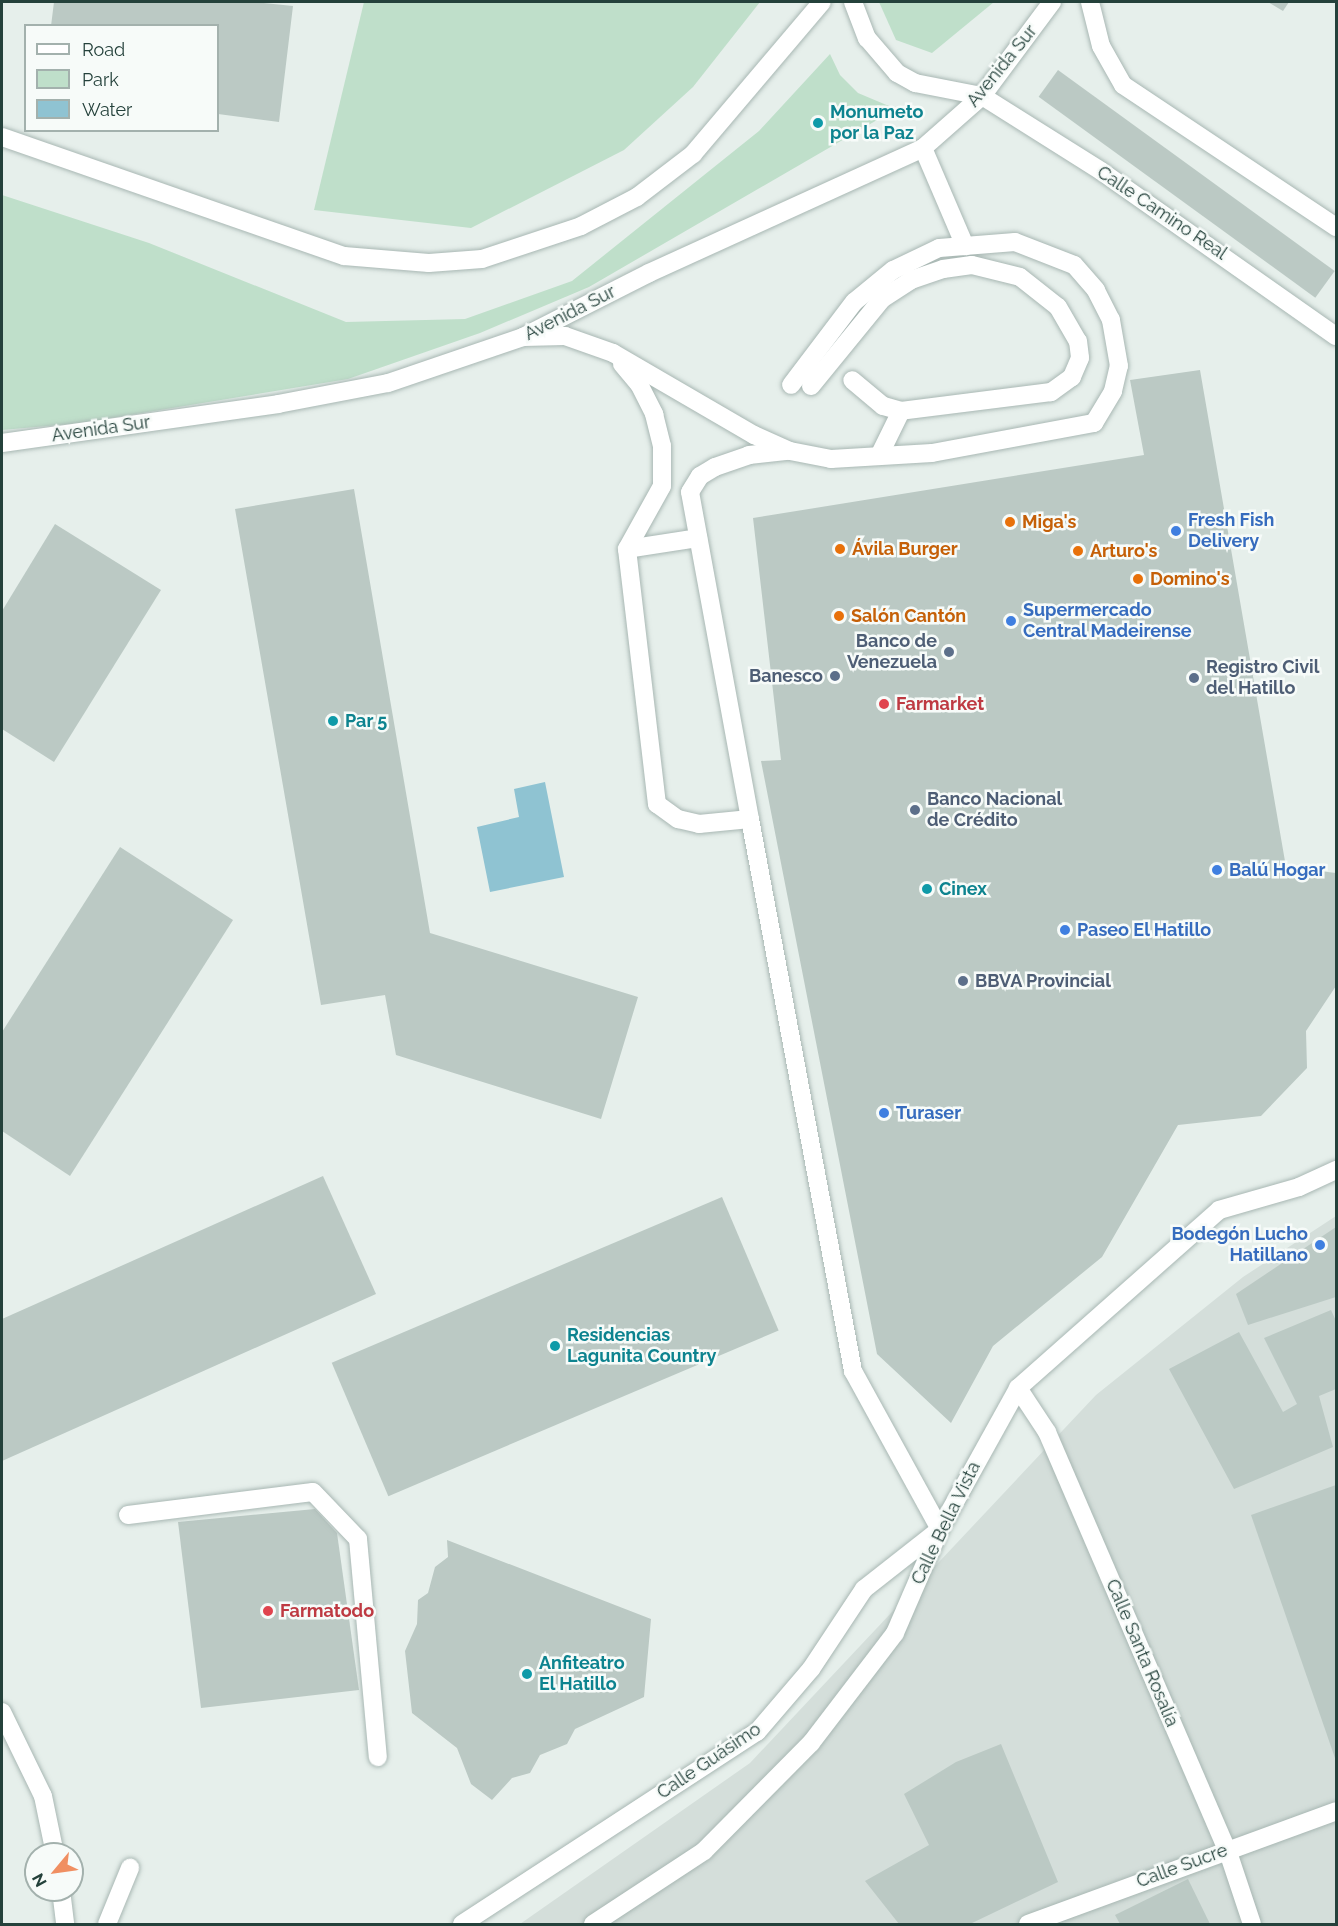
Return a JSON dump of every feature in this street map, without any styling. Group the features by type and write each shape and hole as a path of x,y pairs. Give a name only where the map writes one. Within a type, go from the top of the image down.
{"street":[{"path":"2,137 344,256 429,263 482,258 581,226 636,197 693,154 822,2"},
{"path":"853,2 867,38 897,73 915,84 982,96"},
{"name":"Avenida Sur","path":"2,443 278,404 388,383 523,337 649,273 923,148 982,96 1052,2"},
{"path":"1090,2 1101,46 1123,84 1336,227"},
{"name":"Calle Camino Real","path":"982,96 1101,171 1336,336"},
{"path":"923,148 965,246"},
{"path":"523,337 565,336 613,353 754,435 790,451 831,459 932,453 1094,423 1113,391 1119,366 1111,320 1096,290 1074,264 1015,242 939,248 893,270 854,302 791,385"},
{"path":"811,386 882,299 911,280 943,269 972,265 1020,277 1058,307 1078,341 1080,358 1072,377 1051,392 901,411 883,406 852,380"},
{"path":"613,353 639,384 654,414 662,446 662,486 627,549 657,804 678,819 699,824 750,819"},
{"path":"879,456 901,411"},
{"path":"790,451 735,459 700,476 690,492 853,1371 940,1529"},
{"path":"627,549 698,538"},
{"name":"Calle Bella Vista","path":"592,1924 704,1851 811,1743 895,1632 940,1529 1018,1388 1219,1210 1299,1186 1336,1170"},
{"name":"Calle Santa Rosalía","path":"1018,1388 1047,1432 1227,1849 1252,1924"},
{"path":"128,1515 313,1492 358,1539 378,1757"},
{"name":"Calle Guásimo","path":"462,1924 757,1732 810,1669 864,1589 940,1529"},
{"path":"2,1712 19,1742 43,1796 53,1842"},
{"path":"2,1731 19,1742"},
{"name":"Calle Sucre","path":"1028,1924 1336,1810"},
{"path":"106,1924 130,1868"},
{"path":"62,1902 65,1924"}],"shaded area":[{"path":"1336,1216 1336,1924 520,1924 750,1763 1096,1395 1243,1277"}],"green space":[{"path":"364,2 760,2 693,87 624,150 471,228 314,210"},
{"path":"879,2 994,2 932,53 896,40"},
{"path":"830,54 840,75 858,93 896,109 589,287 480,333 348,379 81,423 2,430 2,195 149,243 346,322 465,319 572,281 759,131"}],"water":[{"path":"545,782 564,877 490,892 477,827 519,817 514,789"}],"building":[{"path":"54,2 254,2 293,6 279,122 219,114 219,24 51,24"},
{"path":"1268,2 1289,2 1283,11"},
{"path":"1058,70 1335,271 1315,298 1039,97"},
{"name":"Paseo El Hatillo","path":"1200,370 1286,867 1336,873 1336,986 1306,1031 1307,1068 1261,1116 1178,1125 1102,1257 993,1346 951,1423 877,1354 761,761 781,760 753,518 1144,455 1130,380"},
{"name":"Par 5","path":"354,489 430,933 638,997 601,1119 396,1055 385,995 321,1005 235,509"},
{"path":"55,524 161,590 54,762 2,729 2,611"},
{"path":"120,847 233,920 70,1176 2,1131 2,1032"},
{"path":"323,1176 376,1294 2,1461 2,1319"},
{"name":"Residencias Lagunita Country","path":"722,1197 779,1330 388,1496 332,1363"},
{"path":"1336,1227 1336,1297 1248,1325 1236,1294"},
{"path":"1331,1310 1336,1321 1336,1389 1319,1396 1333,1447 1234,1489 1169,1369 1239,1332 1283,1412 1297,1404 1264,1338"},
{"path":"1336,1485 1336,1761 1251,1515"},
{"name":"Farmatodo","path":"315,1509 337,1533 359,1690 201,1708 178,1522"},
{"name":"Anfiteatro El Hatillo","path":"447,1540 651,1619 644,1697 575,1729 567,1744 540,1755 530,1773 512,1778 492,1800 471,1784 457,1748 412,1713 405,1651 417,1624 418,1600 428,1593 435,1567 448,1557"},
{"path":"1001,1744 1058,1882 970,1924 899,1924 865,1881 929,1845 904,1794 956,1762"},
{"path":"1188,1879 1210,1924 1120,1924 1115,1915"}],"place":[{"name":"Monumeto por la Paz","path":"818,123"},
{"name":"Miga's","path":"1010,522"},
{"name":"Fresh Fish Delivery","path":"1176,531"},
{"name":"Ávila Burger","path":"840,549"},
{"name":"Arturo's","path":"1078,551"},
{"name":"Domino's","path":"1138,579"},
{"name":"Salón Cantón","path":"839,616"},
{"name":"Supermercado Central Madeirense","path":"1011,621"},
{"name":"Banco de Venezuela","path":"949,652"},
{"name":"Banesco","path":"835,676"},
{"name":"Registro Civil del Hatillo","path":"1194,678"},
{"name":"Farmarket","path":"884,704"},
{"name":"Par 5","path":"333,721"},
{"name":"Banco Nacional de Crédito","path":"915,810"},
{"name":"Balú Hogar","path":"1217,870"},
{"name":"Cinex","path":"927,889"},
{"name":"Paseo El Hatillo","path":"1065,930"},
{"name":"BBVA Provincial","path":"963,981"},
{"name":"Turaser","path":"884,1113"},
{"name":"Bodegón Lucho Hatillano","path":"1320,1245"},
{"name":"Residencias Lagunita Country","path":"555,1346"},
{"name":"Farmatodo","path":"268,1611"},
{"name":"Anfiteatro El Hatillo","path":"527,1674"}]}
